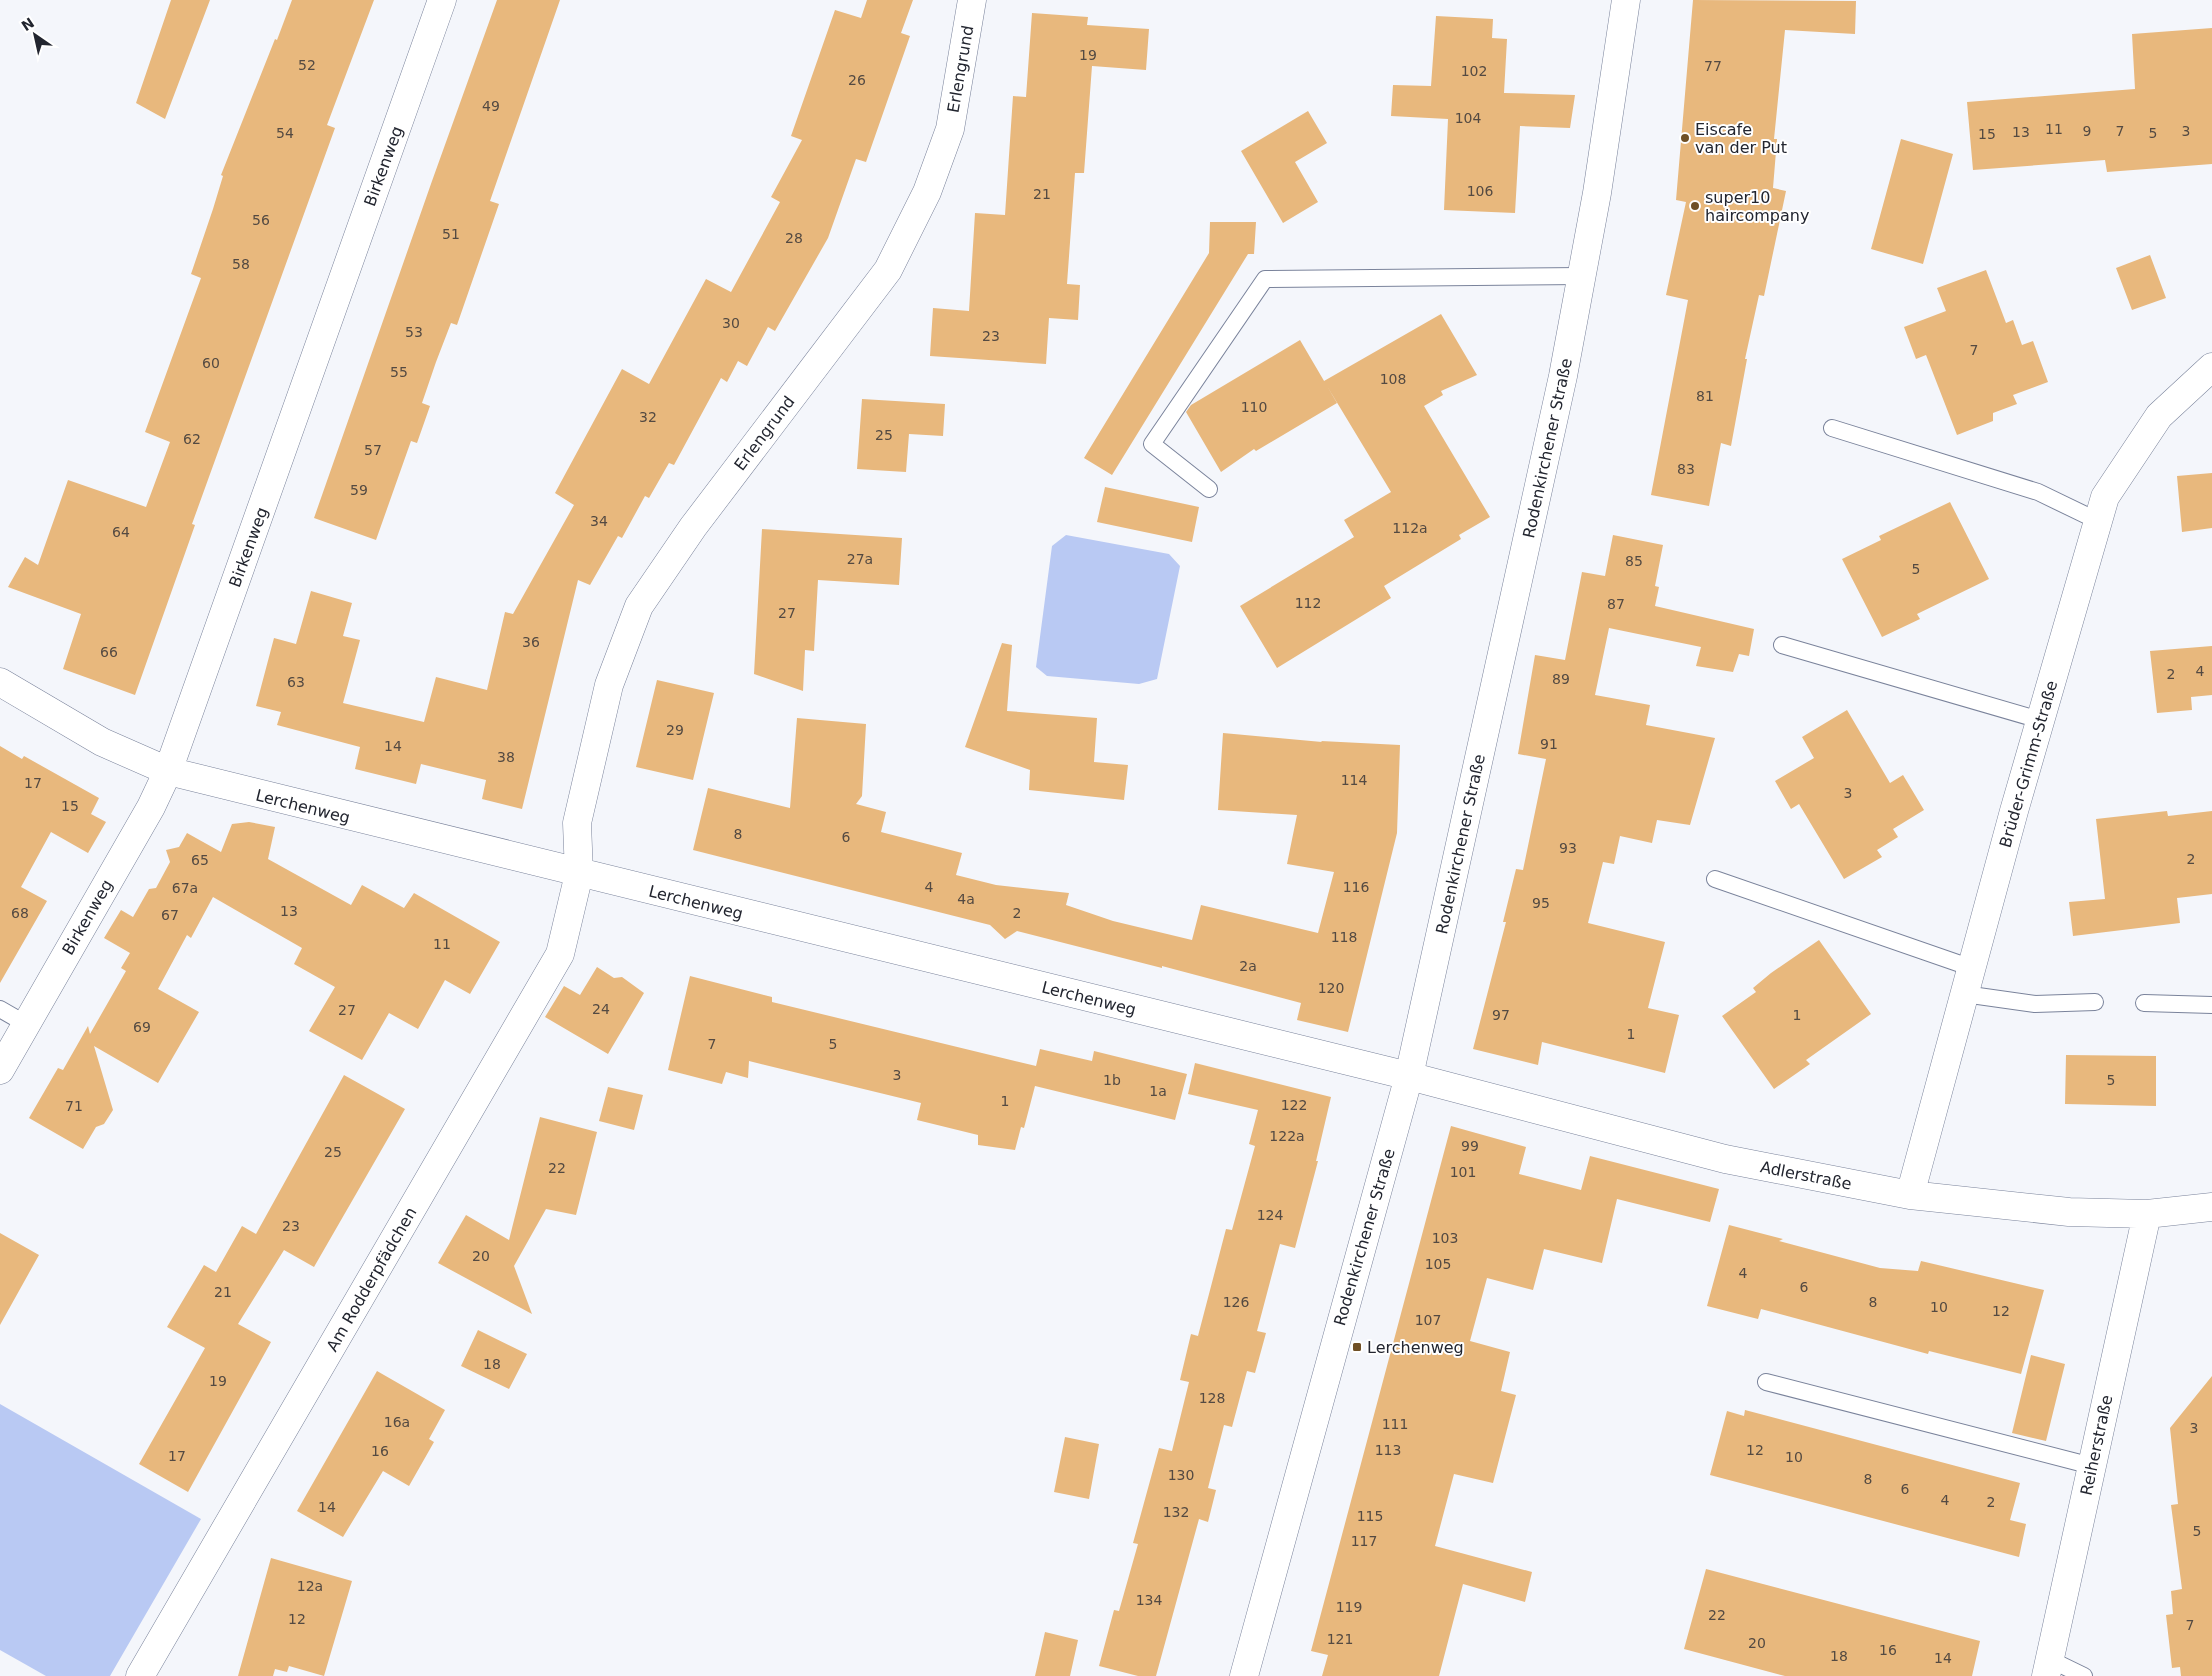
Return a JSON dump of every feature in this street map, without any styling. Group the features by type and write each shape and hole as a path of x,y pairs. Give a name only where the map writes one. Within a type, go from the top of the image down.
{"street":[{"name":"Birkenweg","path":"0,1070 151,807 168,772 442,0"},
{"name":"Erlengrund","path":"578,874 577,823 609,685 639,606 693,527 888,270 927,192 950,129 972,0"},
{"name":"Rodenkirchener Straße","path":"1244,1676 1409,1076 1563,376 1597,193 1626,0"},
{"name":"Brüder-Grimm-Straße","path":"1910,1195 2040,720 2105,497 2159,416 2212,366"},
{"name":"Lerchenweg","path":"0,682 102,742 168,772 578,874 1409,1076"},
{"name":"Am Rodderpfädchen","path":"140,1676 560,954 578,874"},
{"name":"Adlerstraße","path":"1409,1076 1725,1159 1910,1195 2069,1212 2147,1214 2212,1207"},
{"name":"Reiherstraße","path":"2048,1668 2147,1214"}],"lane":[{"path":"1209,489 1152,444 1265,279 1582,276"},
{"path":"1832,428 2038,492 2098,521"},
{"path":"1782,645 2040,720"},
{"path":"1715,879 1968,981 2035,1004 2095,1002"},
{"path":"2144,1003 2212,1005"},
{"path":"0,1009 26,1024"},
{"path":"1766,1382 2092,1466"},
{"path":"2048,1668 2084,1676"}],"shaded area":[{"path":"1066,535 1169,554 1180,566 1157,679 1139,684 1047,676 1036,667 1052,546"},
{"path":"0,1404 201,1519 110,1676 46,1676 0,1650"}],"building":[{"path":"171,0 210,0 165,119 136,103"},
{"path":"292,0 374,0 327,125 335,128 192,524 195,525 135,695 63,669 81,614 8,587 25,557 38,565 68,480 146,507 170,442 145,432 201,278 191,274 223,176 221,175"},
{"path":"497,0 560,0 490,201 499,204 457,325 451,323 436,362 422,403 430,406 417,443 411,441 376,540 314,518"},
{"path":"867,0 913,0 901,33 910,36 866,162 856,159 828,238 775,331 768,327 747,366 738,361 727,382 721,378 674,465 669,463 649,498 645,496 622,538 618,536 590,585 578,580 522,809 482,799 486,780 421,764 416,784 355,769 360,747 277,725 281,712 256,706 274,638 296,644 311,591 352,603 343,636 360,640 343,703 424,722 436,677 487,690 505,612 513,614 574,505 555,493 622,369 649,384 706,279 731,292 780,202 771,197 802,140 791,136 835,10 861,18"},
{"path":"1693,0 1856,1 1855,34 1785,30 1774,139 1777,139 1773,188 1786,191 1764,296 1759,295 1745,359 1747,359 1731,446 1721,443 1709,506 1651,495 1688,300 1666,295 1686,202 1676,200"},
{"path":"1032,13 1088,17 1087,25 1149,29 1146,70 1092,66 1084,173 1075,173 1067,284 1080,285 1078,320 1049,318 1046,364 930,356 933,308 969,311 975,213 1005,215 1013,96 1026,97"},
{"path":"1436,16 1493,19 1492,38 1507,39 1504,93 1575,95 1570,128 1520,126 1515,213 1444,210 1448,119 1391,116 1393,85 1431,86"},
{"path":"2212,28 2212,164 2107,172 2105,160 1973,170 1967,102 2135,89 2132,34"},
{"path":"1308,111 1327,143 1295,162 1318,202 1283,223 1241,151"},
{"path":"1901,139 1953,154 1923,264 1871,249"},
{"path":"1210,222 1256,222 1254,254 1248,254 1112,475 1084,458 1209,253"},
{"path":"2150,255 2166,298 2132,310 2116,268"},
{"path":"1986,270 2006,323 2013,320 2022,345 2033,341 2048,382 2013,395 2017,404 1993,413 1993,421 1957,435 1926,355 1916,359 1904,327 1946,311 1937,288"},
{"path":"1441,314 1477,375 1441,391 1443,395 1424,406 1490,517 1459,535 1461,539 1384,586 1391,598 1277,668 1240,606 1354,537 1344,520 1391,492 1324,381"},
{"path":"1300,340 1337,403 1256,451 1254,449 1221,472 1186,412 1191,405"},
{"path":"862,399 945,404 943,436 909,434 906,472 857,469"},
{"path":"2212,473 2212,528 2182,532 2177,476"},
{"path":"1105,487 1199,507 1192,542 1097,522"},
{"path":"1950,502 1989,579 1917,614 1920,619 1882,637 1842,559 1881,540 1879,536"},
{"path":"762,529 902,538 899,585 818,580 814,651 805,650 803,691 754,674"},
{"path":"1613,535 1663,545 1655,586 1659,587 1655,606 1754,629 1749,656 1739,654 1733,672 1696,666 1701,647 1609,628 1595,695 1650,705 1646,725 1715,738 1690,825 1657,820 1652,843 1620,836 1614,864 1603,862 1588,923 1665,942 1648,1008 1679,1015 1665,1073 1542,1042 1538,1065 1473,1049 1506,922 1503,922 1516,869 1523,870 1546,759 1518,754 1535,655 1565,660 1582,572 1605,576"},
{"path":"1002,643 1012,645 1007,711 1097,718 1094,762 1128,765 1124,800 1029,790 1030,770 965,747"},
{"path":"2212,646 2212,695 2191,697 2192,710 2157,713 2150,651"},
{"path":"657,680 714,693 693,780 636,767"},
{"path":"1847,710 1890,783 1903,775 1924,810 1893,829 1898,837 1877,850 1882,857 1844,879 1799,804 1791,809 1775,781 1814,758 1802,737"},
{"path":"797,718 866,724 862,796 856,804 886,812 881,832 962,853 956,875 996,885 1069,893 1066,905 1113,921 1192,940 1201,905 1318,933 1334,872 1287,864 1297,815 1218,810 1223,733 1322,742 1400,745 1397,833 1348,1032 1297,1020 1301,1003 1162,966 1162,968 1017,931 1005,939 990,925 693,850 708,788 790,808"},
{"path":"0,746 22,759 24,756 99,798 91,814 106,822 88,853 51,832 21,887 47,901 0,983"},
{"path":"2167,811 2168,816 2212,811 2212,894 2177,898 2180,923 2073,936 2069,902 2105,899 2096,819"},
{"path":"249,822 275,827 268,859 351,905 362,885 404,908 414,893 500,942 470,994 445,980 418,1029 389,1013 362,1060 309,1031 335,987 294,964 302,948 213,897 191,938 187,935 158,989 199,1012 158,1083 94,1046 113,1110 104,1124 96,1127 83,1149 29,1118 58,1068 63,1070 88,1026 90,1034 126,971 121,968 130,953 104,938 121,910 133,917 149,889 156,888 170,862 166,850 179,847 187,833 221,852 232,824"},
{"path":"1819,940 1871,1014 1806,1060 1810,1064 1774,1089 1722,1016 1756,992 1753,988 1771,973"},
{"path":"597,967 614,978 622,977 644,993 608,1054 545,1017 564,986 580,995"},
{"path":"690,976 772,997 772,1002 1036,1066 1040,1049 1092,1061 1094,1051 1187,1074 1175,1120 1035,1086 1024,1128 1021,1127 1015,1150 978,1145 978,1135 917,1120 921,1103 749,1061 748,1078 726,1072 722,1084 668,1070"},
{"path":"2066,1055 2156,1056 2156,1106 2065,1104"},
{"path":"1195,1063 1331,1097 1316,1161 1318,1161 1295,1248 1280,1244 1257,1331 1266,1333 1255,1373 1247,1371 1232,1427 1224,1425 1208,1488 1216,1490 1208,1522 1199,1519 1156,1676 1138,1676 1099,1666 1114,1610 1119,1611 1138,1544 1133,1543 1159,1448 1172,1451 1189,1382 1180,1380 1191,1334 1198,1336 1226,1229 1232,1230 1255,1146 1249,1144 1258,1110 1188,1094"},
{"path":"344,1075 405,1109 314,1267 284,1250 238,1324 271,1342 188,1492 139,1464 205,1348 167,1327 204,1265 216,1272 242,1226 256,1234"},
{"path":"608,1087 643,1095 634,1130 599,1121"},
{"path":"540,1117 597,1132 576,1215 546,1209 514,1266 532,1314 438,1263 466,1215 509,1240"},
{"path":"1451,1126 1526,1147 1519,1174 1581,1190 1590,1156 1719,1189 1710,1222 1617,1199 1602,1263 1544,1249 1533,1290 1487,1278 1470,1341 1510,1352 1501,1391 1516,1395 1493,1483 1454,1474 1435,1546 1532,1572 1525,1602 1463,1584 1439,1676 1322,1676 1328,1655 1311,1651"},
{"path":"1729,1225 1783,1239 1779,1241 1880,1268 1918,1271 1921,1261 2044,1290 2021,1374 1929,1351 1928,1354 1761,1309 1758,1319 1707,1306"},
{"path":"0,1233 39,1255 0,1325"},
{"path":"478,1330 527,1354 509,1389 461,1366"},
{"path":"2031,1355 2065,1364 2046,1441 2012,1433"},
{"path":"377,1371 445,1410 429,1439 434,1442 409,1486 383,1471 343,1537 297,1511"},
{"path":"2212,1376 2212,1676 2181,1676 2180,1667 2172,1668 2166,1615 2173,1614 2171,1591 2182,1589 2171,1505 2178,1504 2170,1428"},
{"path":"1745,1410 2020,1483 2010,1520 2026,1524 2019,1557 1710,1475 1727,1411 1744,1416"},
{"path":"1065,1437 1099,1444 1089,1499 1054,1492"},
{"path":"271,1558 352,1581 324,1676 289,1666 287,1672 275,1669 273,1676 238,1676"},
{"path":"1706,1569 1980,1641 1972,1676 1785,1676 1684,1649"},
{"path":"1045,1632 1078,1640 1070,1676 1035,1676"}],"place":[{"name":"Eiscafe van der Put","path":"1685,138"},
{"name":"super10 haircompany","path":"1695,206"},
{"name":"Lerchenweg","path":"1357,1347"}]}
